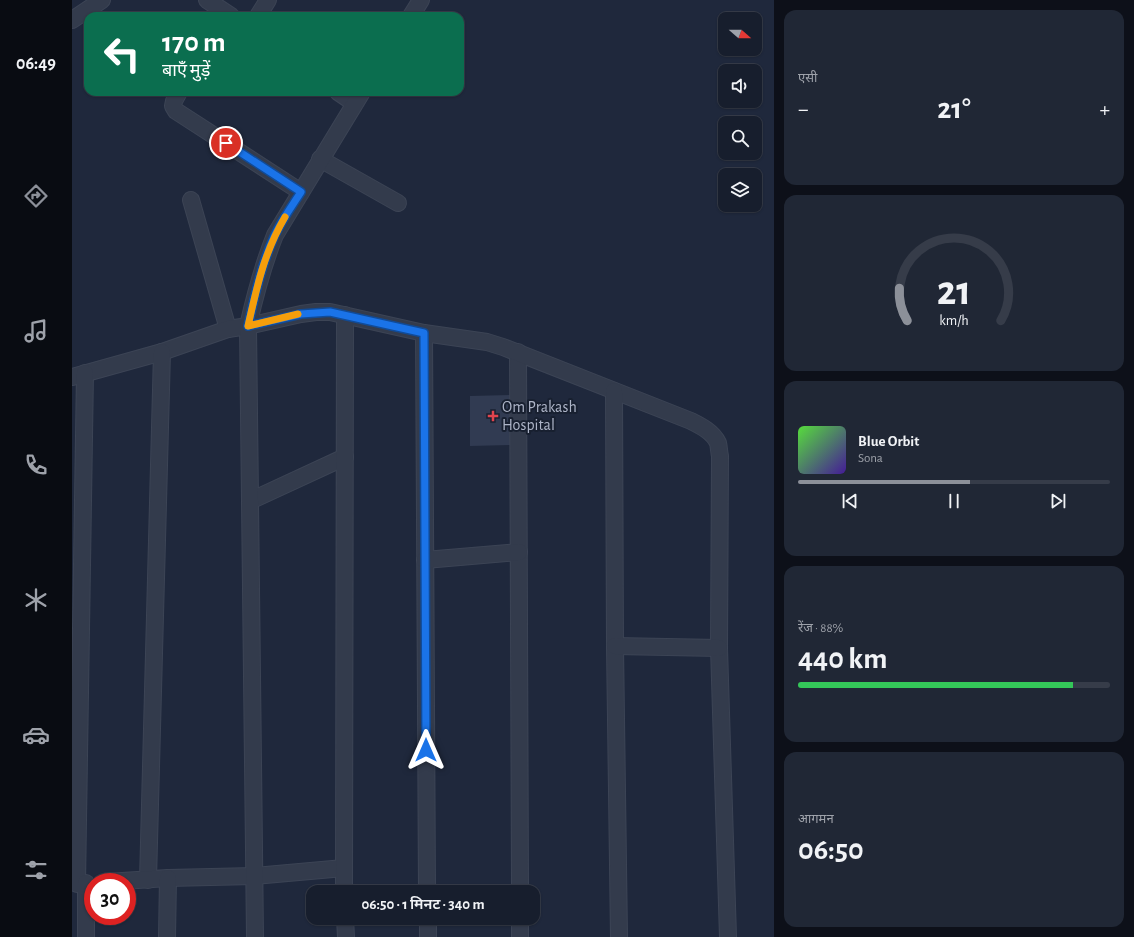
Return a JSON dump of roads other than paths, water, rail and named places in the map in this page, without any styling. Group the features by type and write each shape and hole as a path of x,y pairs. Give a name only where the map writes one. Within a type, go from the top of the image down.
{"street":[{"path":"75,12 102,0"},
{"path":"207,0 224,12"},
{"path":"260,12 268,0"},
{"path":"414,12 421,0"},
{"path":"177,96 173,106 176,111 301,192"},
{"path":"255,937 248,326 259,277 275,235 358,98"},
{"path":"320,159 398,203"},
{"path":"191,200 228,329"},
{"path":"86,937 82,883 79,375 162,352 228,329 301,314 330,312 424,333 487,342 518,352 691,421 704,428 714,437 718,444 720,456 719,648 728,937"},
{"path":"344,885 345,315"},
{"path":"424,333 427,885"},
{"path":"148,880 162,352"},
{"path":"518,352 520,885"},
{"path":"614,391 615,646 619,937"},
{"path":"250,501 345,457"},
{"path":"425,560 519,552"},
{"path":"615,646 719,648"},
{"path":"136,881 168,878 254,876 344,868"},
{"path":"167,937 168,878"},
{"path":"345,925 346,937"},
{"path":"428,925 428,937"},
{"path":"520,925 520,937"}],"place":[{"name":"Om Prakash Hospital","path":"493,416"}]}
